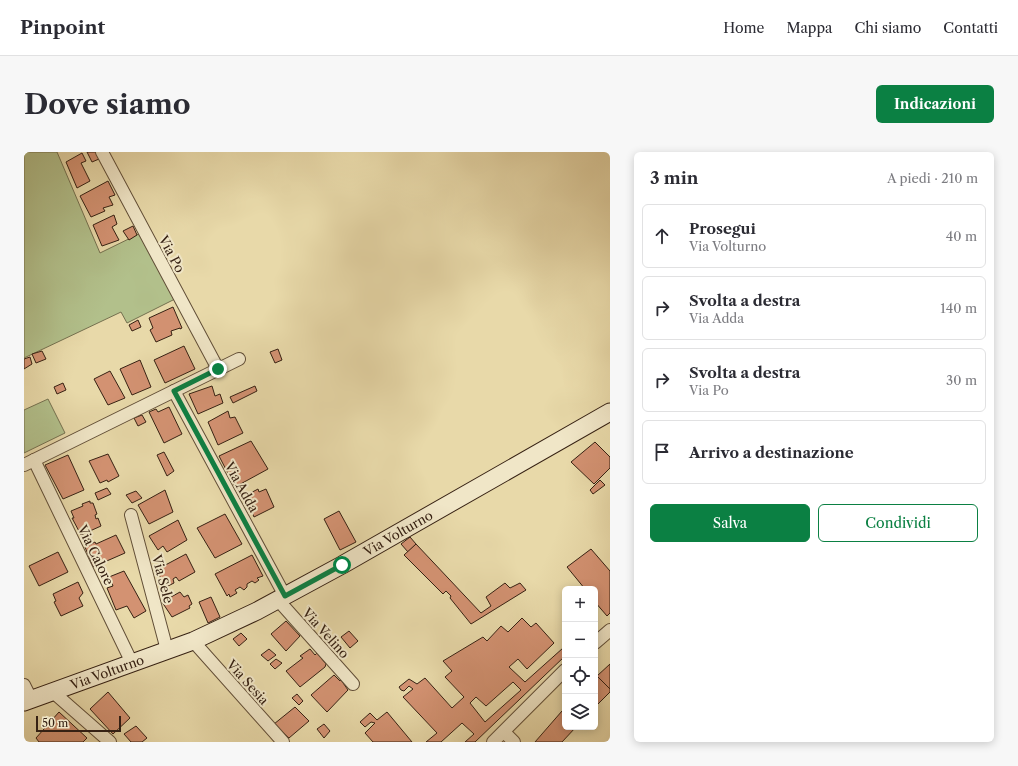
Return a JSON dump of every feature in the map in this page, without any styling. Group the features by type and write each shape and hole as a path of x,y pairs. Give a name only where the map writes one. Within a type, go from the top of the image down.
{"street":[{"name":"Via Po","path":"102,152 218,369"},
{"path":"29,462 239,359"},
{"name":"Via Adda","path":"174,391 281,598"},
{"name":"Via Volturno","path":"26,695 53,692 193,641 257,611 610,412"},
{"name":"Via Calore","path":"29,462 132,662"},
{"name":"Via Sele","path":"131,515 167,650"},
{"name":"Via Velino","path":"281,598 353,684"},
{"path":"598,640 610,630"},
{"name":"Via Sesia","path":"193,641 283,742"},
{"path":"494,742 562,673"},
{"path":"53,692 110,742"},
{"path":"504,732 514,742"}],"green space":[{"path":"24,152 57,152 100,253 149,229 183,295 127,323 121,312 24,358"},
{"path":"48,399 65,433 24,453 24,410"}],"building":[{"path":"87,152 96,152 99,159 92,162"},
{"path":"82,153 86,161 81,163 90,181 77,188 66,162"},
{"path":"108,181 115,195 109,197 113,205 103,208 105,211 91,217 80,196"},
{"path":"114,215 117,224 112,227 119,240 102,246 93,225"},
{"path":"133,226 137,235 129,240 123,231"},
{"path":"173,307 182,328 171,331 172,335 156,342 150,330 153,328 149,318"},
{"path":"138,320 141,327 132,331 129,325"},
{"path":"184,346 195,369 165,383 154,360"},
{"path":"278,349 282,360 275,363 270,352"},
{"path":"42,351 46,359 36,363 32,354"},
{"path":"30,357 32,364 24,369 24,359"},
{"path":"140,360 151,387 132,395 120,369"},
{"path":"110,371 125,398 108,405 94,379"},
{"path":"63,383 66,390 57,394 54,387"},
{"path":"212,386 215,396 220,394 223,403 198,414 189,394"},
{"path":"255,386 257,391 233,403 230,397"},
{"path":"169,407 182,434 164,443 149,412 156,409 158,412"},
{"path":"228,411 230,418 235,417 243,433 218,445 208,422"},
{"path":"142,415 146,422 138,426 134,418"},
{"path":"251,441 268,469 235,487 219,456"},
{"path":"595,442 610,457 610,468 594,484 571,462"},
{"path":"164,452 174,471 167,476 157,455"},
{"path":"108,454 119,476 108,482 107,480 100,483 89,461"},
{"path":"68,455 84,490 63,499 45,465"},
{"path":"600,480 605,485 593,494 590,490"},
{"path":"107,488 111,494 98,500 95,493"},
{"path":"258,489 259,492 266,489 274,507 254,517 245,496"},
{"path":"165,490 173,512 149,524 138,505"},
{"path":"136,491 142,498 132,503 126,495"},
{"path":"90,501 90,503 93,503 97,514 95,515 96,519 98,518 101,526 81,535 72,518 74,518 71,511"},
{"path":"339,511 356,542 340,550 324,519"},
{"path":"225,514 242,544 215,558 197,528"},
{"path":"178,520 187,540 167,552 163,546 158,550 149,536"},
{"path":"116,535 125,553 93,567 85,547"},
{"path":"410,537 416,544 408,552 401,544"},
{"path":"416,544 481,613 491,606 486,597 505,583 510,588 520,583 526,590 471,624 450,598 451,596 446,591 443,594 404,555"},
{"path":"591,549 610,571 610,613 607,616 598,606 598,586 583,586 567,567"},
{"path":"58,552 68,572 39,586 29,566"},
{"path":"186,554 195,572 179,581 176,577 173,579 174,583 166,587 156,570"},
{"path":"252,555 263,576 257,578 259,580 255,583 252,581 247,584 247,587 244,590 240,587 235,590 237,593 230,597 229,594 227,596 215,574"},
{"path":"124,571 146,611 134,618 127,606 116,610 107,588 113,586 109,577"},
{"path":"78,582 83,593 79,598 83,606 61,616 54,602 56,601 53,594"},
{"path":"180,592 184,597 188,595 192,604 189,606 190,608 172,617 162,602"},
{"path":"211,597 220,617 208,623 199,602"},
{"path":"522,618 531,627 536,623 554,643 527,669 518,659 509,667 525,682 562,649 562,659 475,742 465,742 474,734 462,723 441,742 426,742 437,733 403,697 413,689 409,686 404,691 399,687 409,679 417,684 425,678 452,708 464,697 445,677 452,671 443,661 483,637 487,641 501,626 508,632","holes":["513,682 521,690 485,722 470,703 476,697 486,706"]},
{"path":"286,621 300,636 286,651 271,634"},
{"path":"349,631 358,641 350,648 341,637"},
{"path":"241,633 247,639 239,646 233,639"},
{"path":"269,649 276,655 268,661 261,655"},
{"path":"310,649 315,655 317,653 326,664 325,667 300,687 286,671 303,658 300,656"},
{"path":"276,659 282,663 275,669 270,664"},
{"path":"610,664 610,689 598,677 598,675"},
{"path":"334,675 340,681 341,680 348,690 327,712 311,695"},
{"path":"598,677 610,689 610,692 598,704"},
{"path":"108,692 130,718 113,734 90,709"},
{"path":"297,694 303,701 299,705 292,698"},
{"path":"295,707 309,721 289,738 274,724"},
{"path":"562,711 562,730 573,730 562,742 535,742"},
{"path":"59,712 87,738 83,742 39,742 36,738"},
{"path":"387,712 412,742 373,742 365,733 375,723 371,722 365,727 360,722 370,713 377,720"},
{"path":"324,724 330,731 324,738 317,729"},
{"path":"136,726 147,738 142,742 131,742 124,734"}],"route":[{"path":"218,369 174,391 285,596 342,565"}]}
